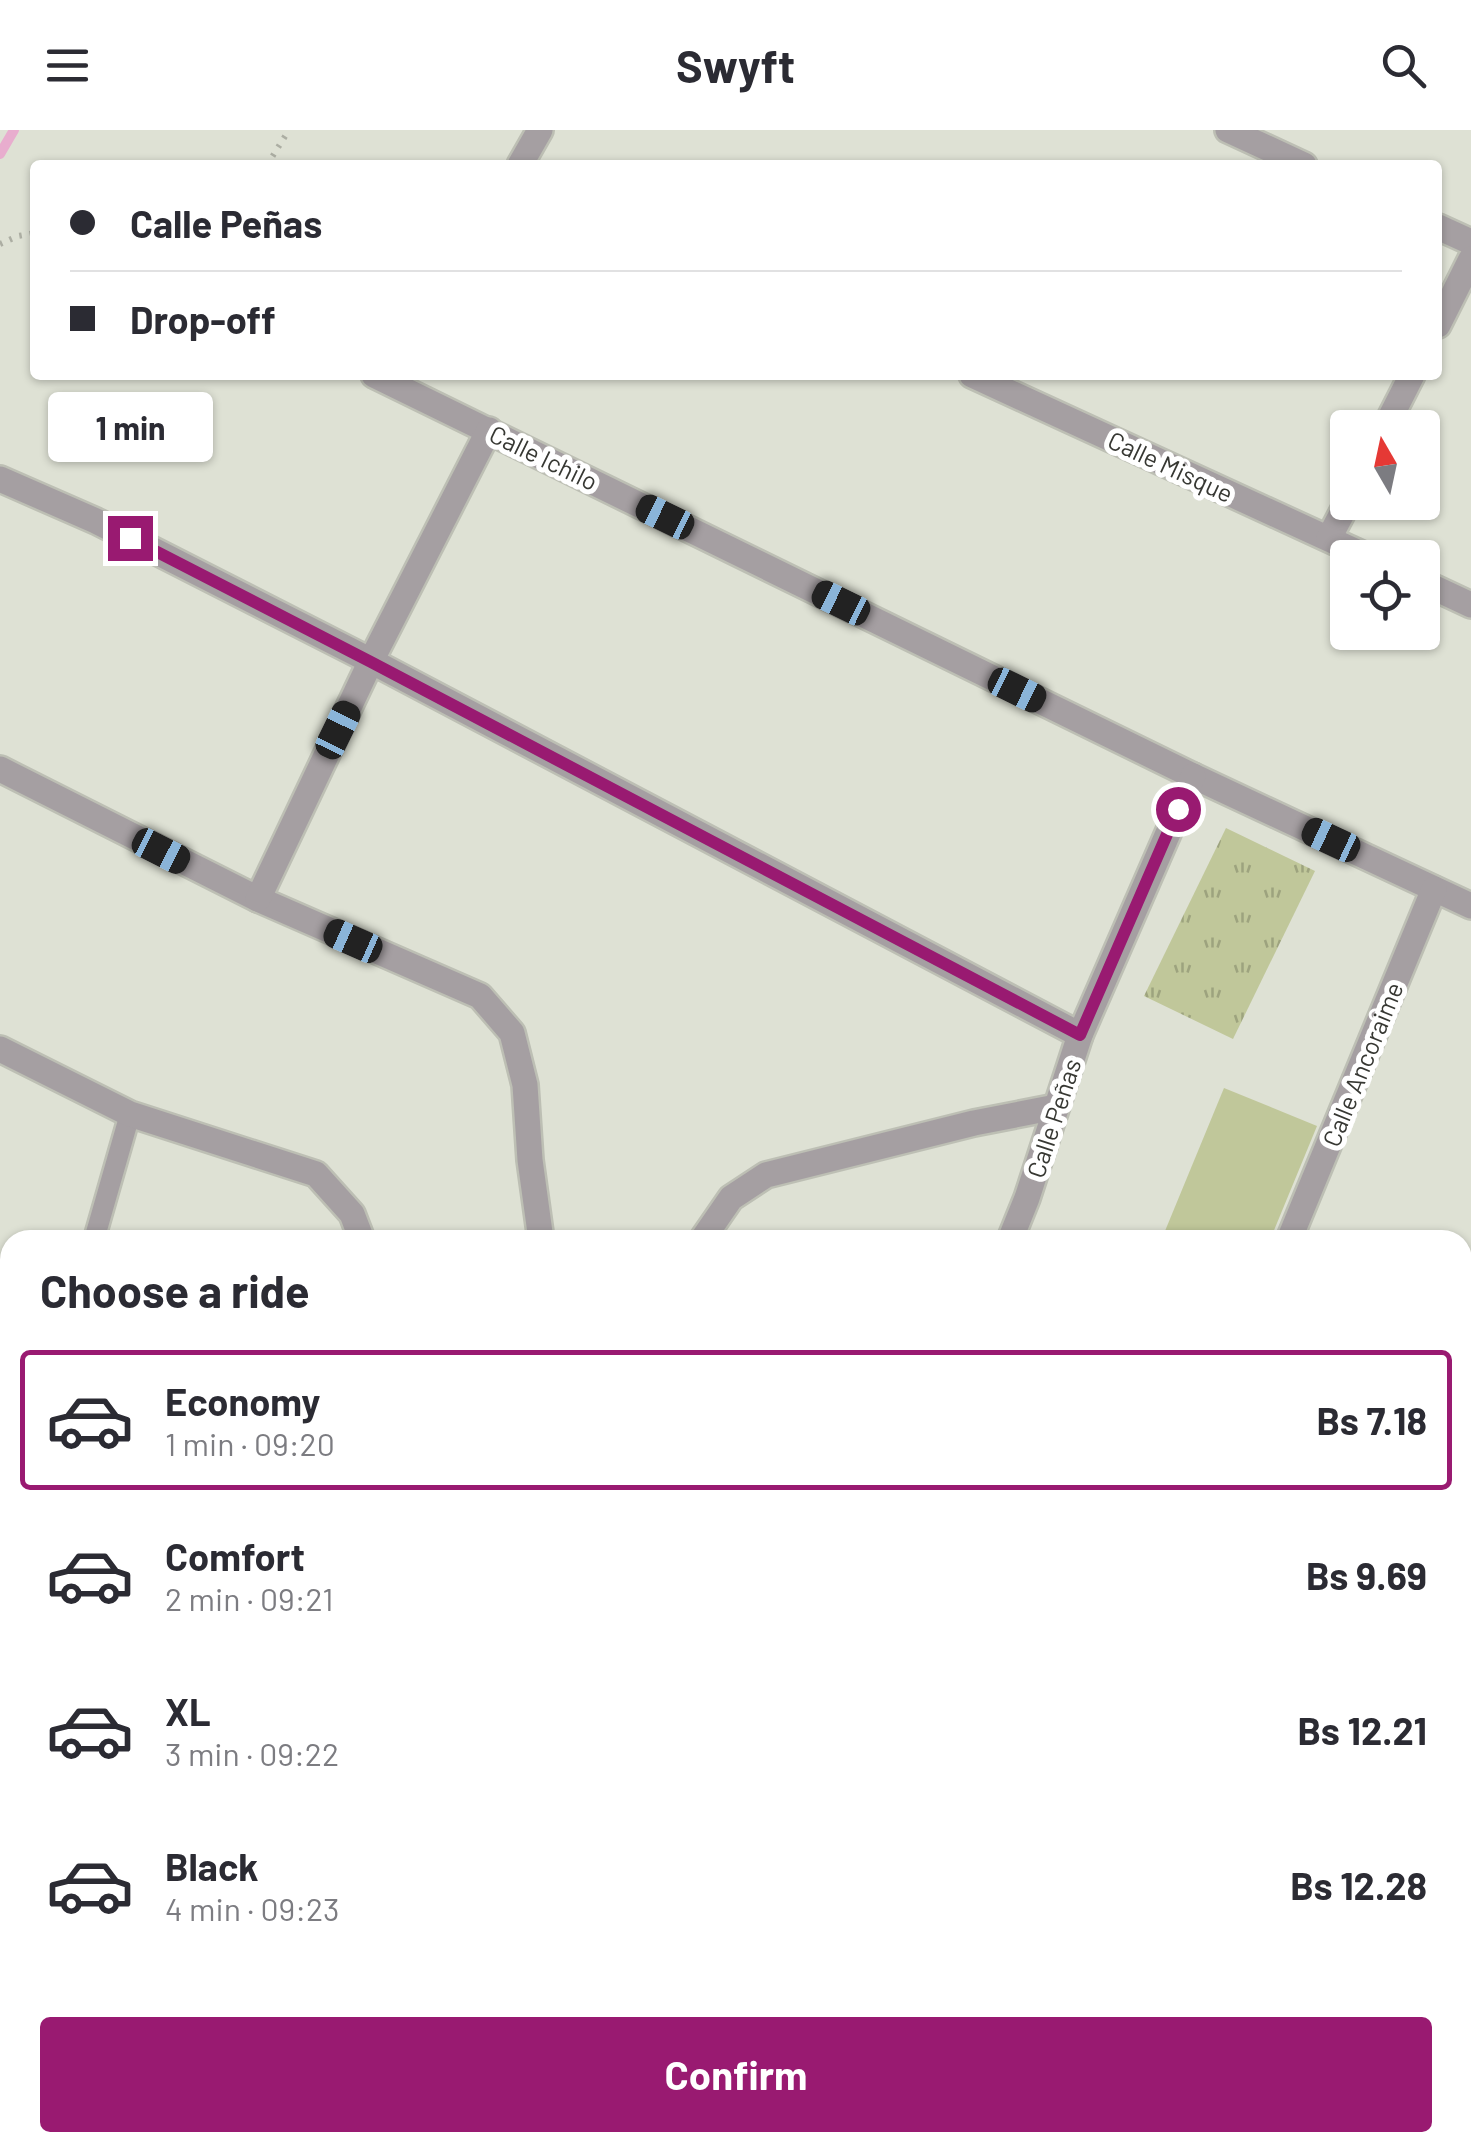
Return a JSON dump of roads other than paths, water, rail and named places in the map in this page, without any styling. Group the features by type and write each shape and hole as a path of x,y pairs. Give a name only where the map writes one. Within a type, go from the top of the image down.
{"street":[{"path":"523,160 540,130"},
{"path":"1228,130 1293,160"},
{"path":"1442,229 1471,242"},
{"path":"1442,317 1471,258"},
{"name":"Calle Ichilo","path":"391,380 1193,776 1471,906"},
{"name":"Calle Misque","path":"983,380 1333,540"},
{"path":"1395,410 1410,380"},
{"path":"258,900 371,662 489,430"},
{"path":"0,478 96,521 371,662 1080,1035"},
{"path":"1329,538 1338,520"},
{"path":"1440,591 1471,606"},
{"path":"0,770 258,900 480,996 512,1033 525,1085 540,1230"},
{"name":"Calle Peñas","path":"1014,1230 1080,1035 1193,776"},
{"name":"Calle Ancoraime","path":"1294,1230 1434,888"},
{"path":"0,1049 130,1114 316,1174 352,1214 358,1230"},
{"path":"709,1230 731,1198 766,1175 974,1123 1056,1107"}],"lane":[{"path":"97,1230 130,1114"}],"waterway":[{"path":"0,154 14,130"}]}
